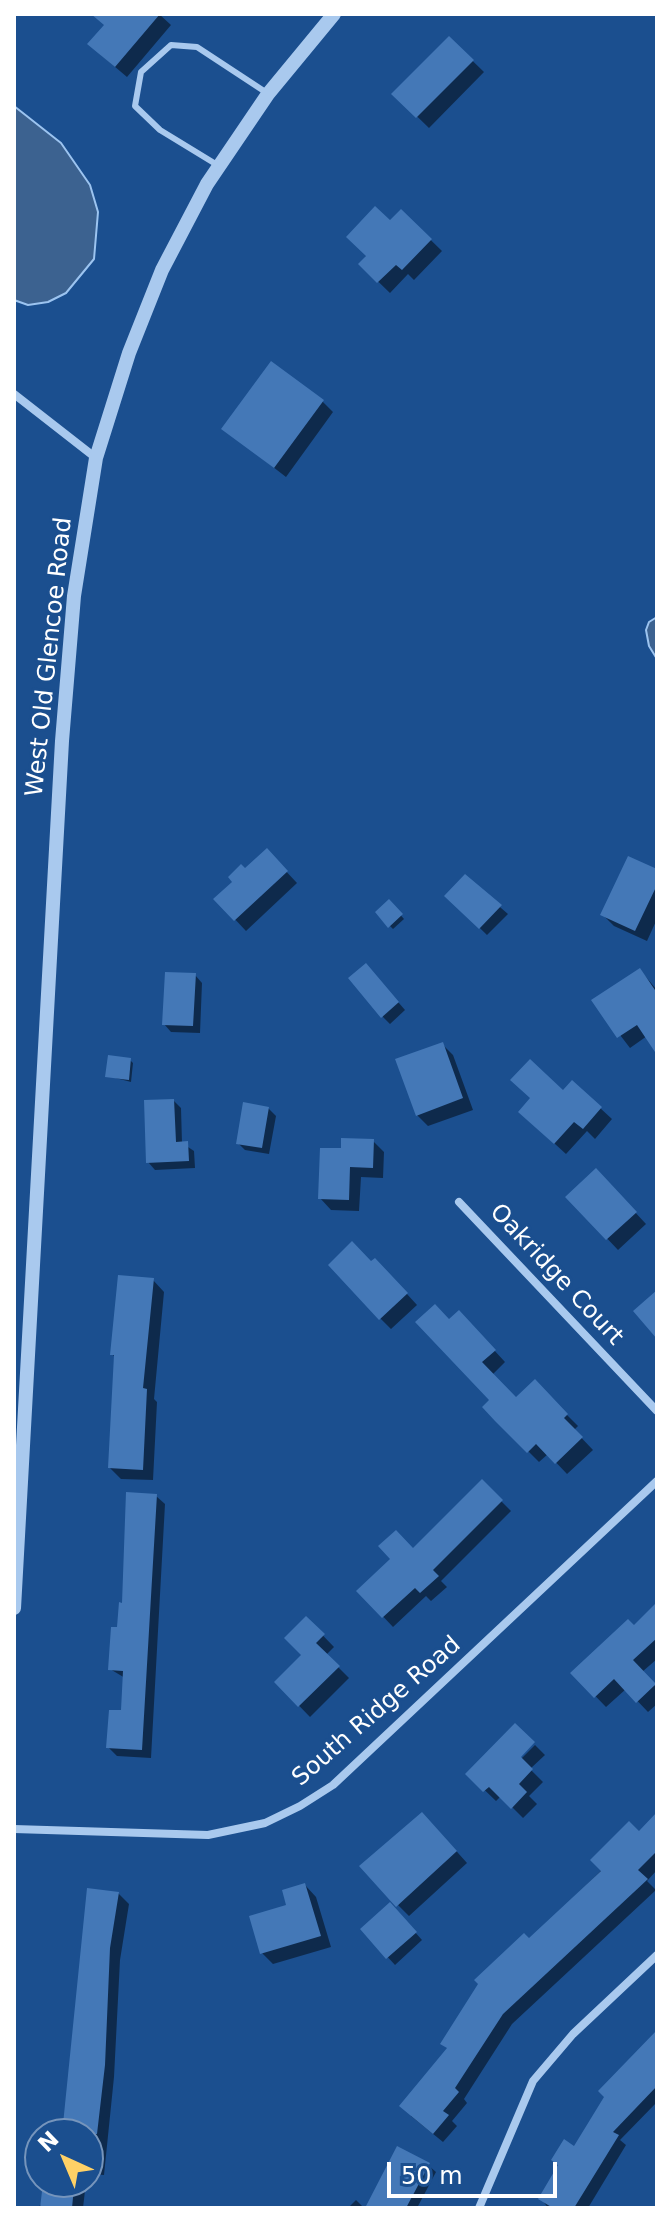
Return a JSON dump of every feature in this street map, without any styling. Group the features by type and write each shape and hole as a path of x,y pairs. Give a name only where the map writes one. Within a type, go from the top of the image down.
{"street":[{"name":"West Old Glencoe Road","path":"14,1608 65,698 80,547 96,458 129,353 162,270 219,166 268,94 334,14"},
{"path":"14,394 96,458"},
{"name":"Oakridge Court","path":"459,1202 657,1411"},
{"name":"South Ridge Road","path":"14,1829 208,1835 265,1823 300,1806 333,1785 657,1481"},
{"path":"479,2208 533,2081 573,2034 657,1955"}],"lane":[{"path":"219,166 160,130 135,106 141,72 171,45 197,47 268,94"}],"water":[{"path":"14,106 61,143 90,185 98,212 94,259 66,293 48,302 28,305 14,300"},
{"path":"657,617 657,659 649,646 646,630 649,622"}],"building":[{"path":"91,14 160,14 115,67 87,44 104,25"},
{"path":"449,36 474,60 416,118 391,94"},
{"path":"375,206 390,220 401,209 432,239 402,270 396,265 377,283 358,264 366,256 346,237"},
{"path":"271,361 324,400 274,468 221,429"},
{"path":"267,848 288,871 234,921 213,899 232,882 228,877 241,864 245,868"},
{"path":"628,856 657,869 657,885 635,931 600,915"},
{"path":"465,874 502,905 479,929 444,896"},
{"path":"389,899 403,914 388,928 375,912"},
{"path":"366,963 399,1002 381,1018 348,978"},
{"path":"640,968 657,993 657,1055 637,1025 617,1038 591,1000"},
{"path":"165,972 196,973 193,1026 162,1025"},
{"path":"443,1042 463,1098 416,1116 395,1059"},
{"path":"108,1055 131,1058 129,1080 105,1077"},
{"path":"530,1059 563,1090 572,1080 602,1107 583,1129 574,1122 554,1144 518,1112 530,1098 510,1080"},
{"path":"174,1099 176,1142 188,1141 189,1161 146,1163 144,1100"},
{"path":"243,1102 269,1107 262,1148 236,1144"},
{"path":"341,1138 374,1139 373,1168 350,1167 349,1200 318,1199 320,1148 341,1148"},
{"path":"596,1168 637,1212 606,1240 565,1197"},
{"path":"352,1241 371,1261 375,1258 408,1293 379,1320 328,1265"},
{"path":"118,1275 154,1278 143,1388 147,1389 143,1470 108,1468 114,1355 110,1355"},
{"path":"657,1290 657,1339 633,1311"},
{"path":"435,1304 449,1319 459,1310 496,1350 482,1362 516,1397 535,1379 568,1414 564,1418 583,1437 555,1464 536,1444 527,1453 495,1421 482,1407 489,1400 415,1322"},
{"path":"482,1479 503,1500 433,1570 439,1576 420,1593 415,1588 382,1618 356,1591 390,1559 378,1546 396,1530 413,1548"},
{"path":"126,1492 157,1494 142,1750 106,1748 109,1710 121,1710 123,1671 108,1670 111,1627 117,1627 119,1602 122,1603"},
{"path":"657,1602 657,1638 633,1660 656,1684 636,1703 614,1679 594,1698 570,1673 628,1619 634,1625"},
{"path":"306,1616 325,1634 316,1643 340,1666 298,1707 274,1682 301,1655 284,1638"},
{"path":"515,1723 535,1742 521,1757 533,1769 519,1784 527,1792 511,1809 489,1787 483,1792 465,1774"},
{"path":"422,1812 457,1851 396,1907 359,1866"},
{"path":"657,1812 657,1851 638,1870 648,1879 503,2014 455,2088 459,2092 443,2111 449,2115 433,2134 399,2106 447,2048 440,2044 478,1984 474,1980 524,1933 529,1938 601,1871 590,1860 629,1821 639,1831"},
{"path":"305,1883 321,1936 260,1954 249,1916 286,1905 282,1890"},
{"path":"87,1888 119,1892 110,1948 105,2065 99,2118 64,2118"},
{"path":"390,1902 417,1932 386,1959 360,1929"},
{"path":"657,2030 657,2086 613,2132 619,2135 574,2208 553,2208 538,2199 558,2165 551,2160 564,2139 574,2146 604,2097 598,2091"},
{"path":"397,2146 430,2163 406,2208 365,2208"},
{"path":"41,2198 73,2198 72,2208 40,2208"}]}
